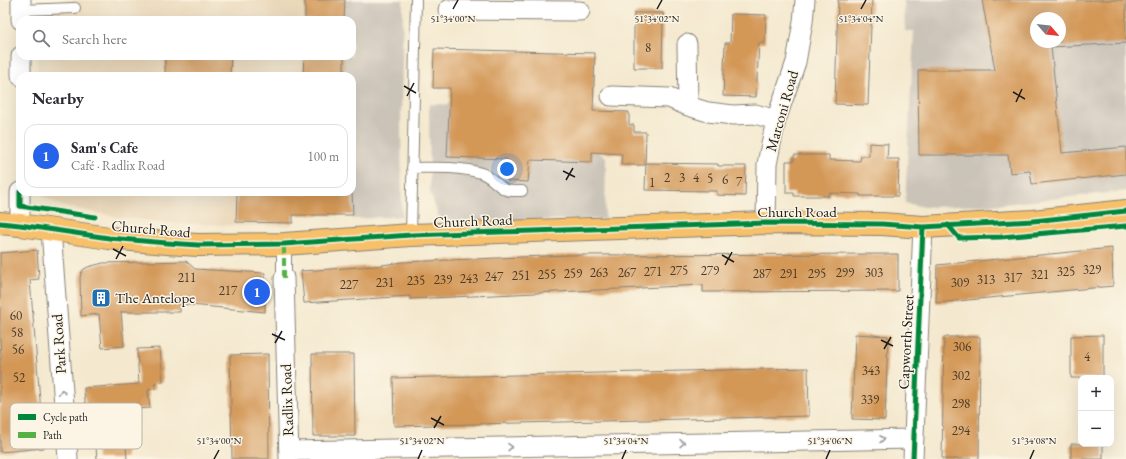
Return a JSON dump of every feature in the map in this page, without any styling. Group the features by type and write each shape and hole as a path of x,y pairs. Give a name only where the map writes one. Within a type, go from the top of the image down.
{"main road":[{"name":"Church Road","path":"10,224 109,238 167,243 198,245 284,244 411,235 766,223 882,224 923,227 1033,221 1126,211"}],"street":[{"name":"Marconi Road","path":"766,223 767,164 776,120 796,62 804,22 805,0"},
{"path":"448,10 532,6 580,11"},
{"path":"687,44 688,106"},
{"path":"21,60 21,72"},
{"path":"611,96 669,98 708,112 734,115 755,114 776,120"},
{"path":"10,224 19,196"},
{"name":"Capworth Street","path":"913,459 923,227"},
{"name":"Park Road","path":"50,230 64,403"},
{"name":"Radlix Road","path":"284,244 289,455"},
{"path":"289,455 914,438"},
{"name":"Park Road","path":"67,449 68,459"}],"lane":[{"path":"411,235 416,0"},
{"path":"21,10 60,4 75,8"},
{"path":"412,168 438,168 472,171 488,176 503,188 522,191"}],"shaded area":[{"path":"36,0 305,0 305,16 37,16"},
{"path":"305,0 403,0 401,121 402,216 353,219 353,196 356,196 356,72 303,72 304,60 356,60 356,16 304,16"},
{"path":"904,0 1126,0 1126,191 993,205 924,207 905,203 914,31 905,31"},
{"path":"37,60 304,60 303,72 38,72"},
{"path":"429,104 597,107 596,151 606,157 605,219 455,221 440,218 430,192"},
{"path":"44,196 296,196 292,226 168,223 113,216 61,206"}],"building":[{"path":"305,0 345,0 344,16 305,16"},
{"path":"838,0 872,0 868,105 835,104"},
{"path":"982,0 1126,0 1126,43 1066,46 1066,12 1030,12 1030,48 1051,48 1062,153 1126,147 1126,174 1032,184 1030,171 1010,173 1008,155 919,155 918,70 995,70"},
{"path":"634,13 663,13 662,68 634,68"},
{"path":"731,14 766,15 765,43 759,43 756,97 723,96 725,43 730,43"},
{"path":"434,49 595,53 593,111 629,112 629,125 634,125 634,132 646,132 645,165 621,165 622,154 592,152 592,162 530,160 528,182 507,181 507,159 447,157 450,88 433,88"},
{"path":"165,60 231,60 230,72 165,72"},
{"path":"304,60 344,60 344,72 303,72"},
{"path":"869,143 888,144 887,159 899,159 898,196 860,196 860,194 829,193 829,196 794,196 794,193 786,193 786,161 794,161 794,155 829,155 829,160 860,161 861,156 869,156"},
{"path":"646,163 746,166 745,196 717,195 717,191 645,190"},
{"path":"237,196 352,196 353,215 293,215 293,223 236,222"},
{"path":"1112,248 1113,286 936,303 937,265"},
{"path":"37,250 39,279 30,280 40,403 10,403 10,449 33,449 0,452 1,359 0,253"},
{"path":"898,254 898,291 703,292 703,285 410,299 410,296 304,303 301,271 375,266 403,262 569,255"},
{"path":"186,261 195,269 265,273 265,312 180,304 180,312 121,312 124,346 102,348 99,314 81,316 80,278 84,269 103,263"},
{"path":"855,334 888,336 885,420 852,419"},
{"path":"1103,335 1103,375 1078,375 1078,378 1071,378 1071,336"},
{"path":"944,337 980,337 979,459 942,459"},
{"path":"160,348 163,382 155,383 155,389 148,390 150,408 142,409 142,403 85,403 84,388 139,384 137,349"},
{"path":"268,354 269,459 232,459 230,355"},
{"path":"312,354 354,354 355,436 313,436"},
{"path":"808,368 809,416 394,426 393,378"},
{"path":"1071,444 1078,444 1078,447 1103,447 1103,459 1071,459"},
{"path":"96,449 126,449 127,459 97,459"}],"marked path":[{"path":"284,244 284,278"}],"cycle path":[{"path":"20,196 20,206 95,217"},
{"path":"0,223 109,238 198,245 284,244 411,235 766,223 882,224 923,227 1033,221 1126,211"},
{"path":"948,225 959,238 1001,237 1126,226"},
{"path":"913,459 923,227"}],"place":[{"name":"Sam's Cafe","path":"257,292"},
{"name":"The Antelope","path":"101,298"}]}
